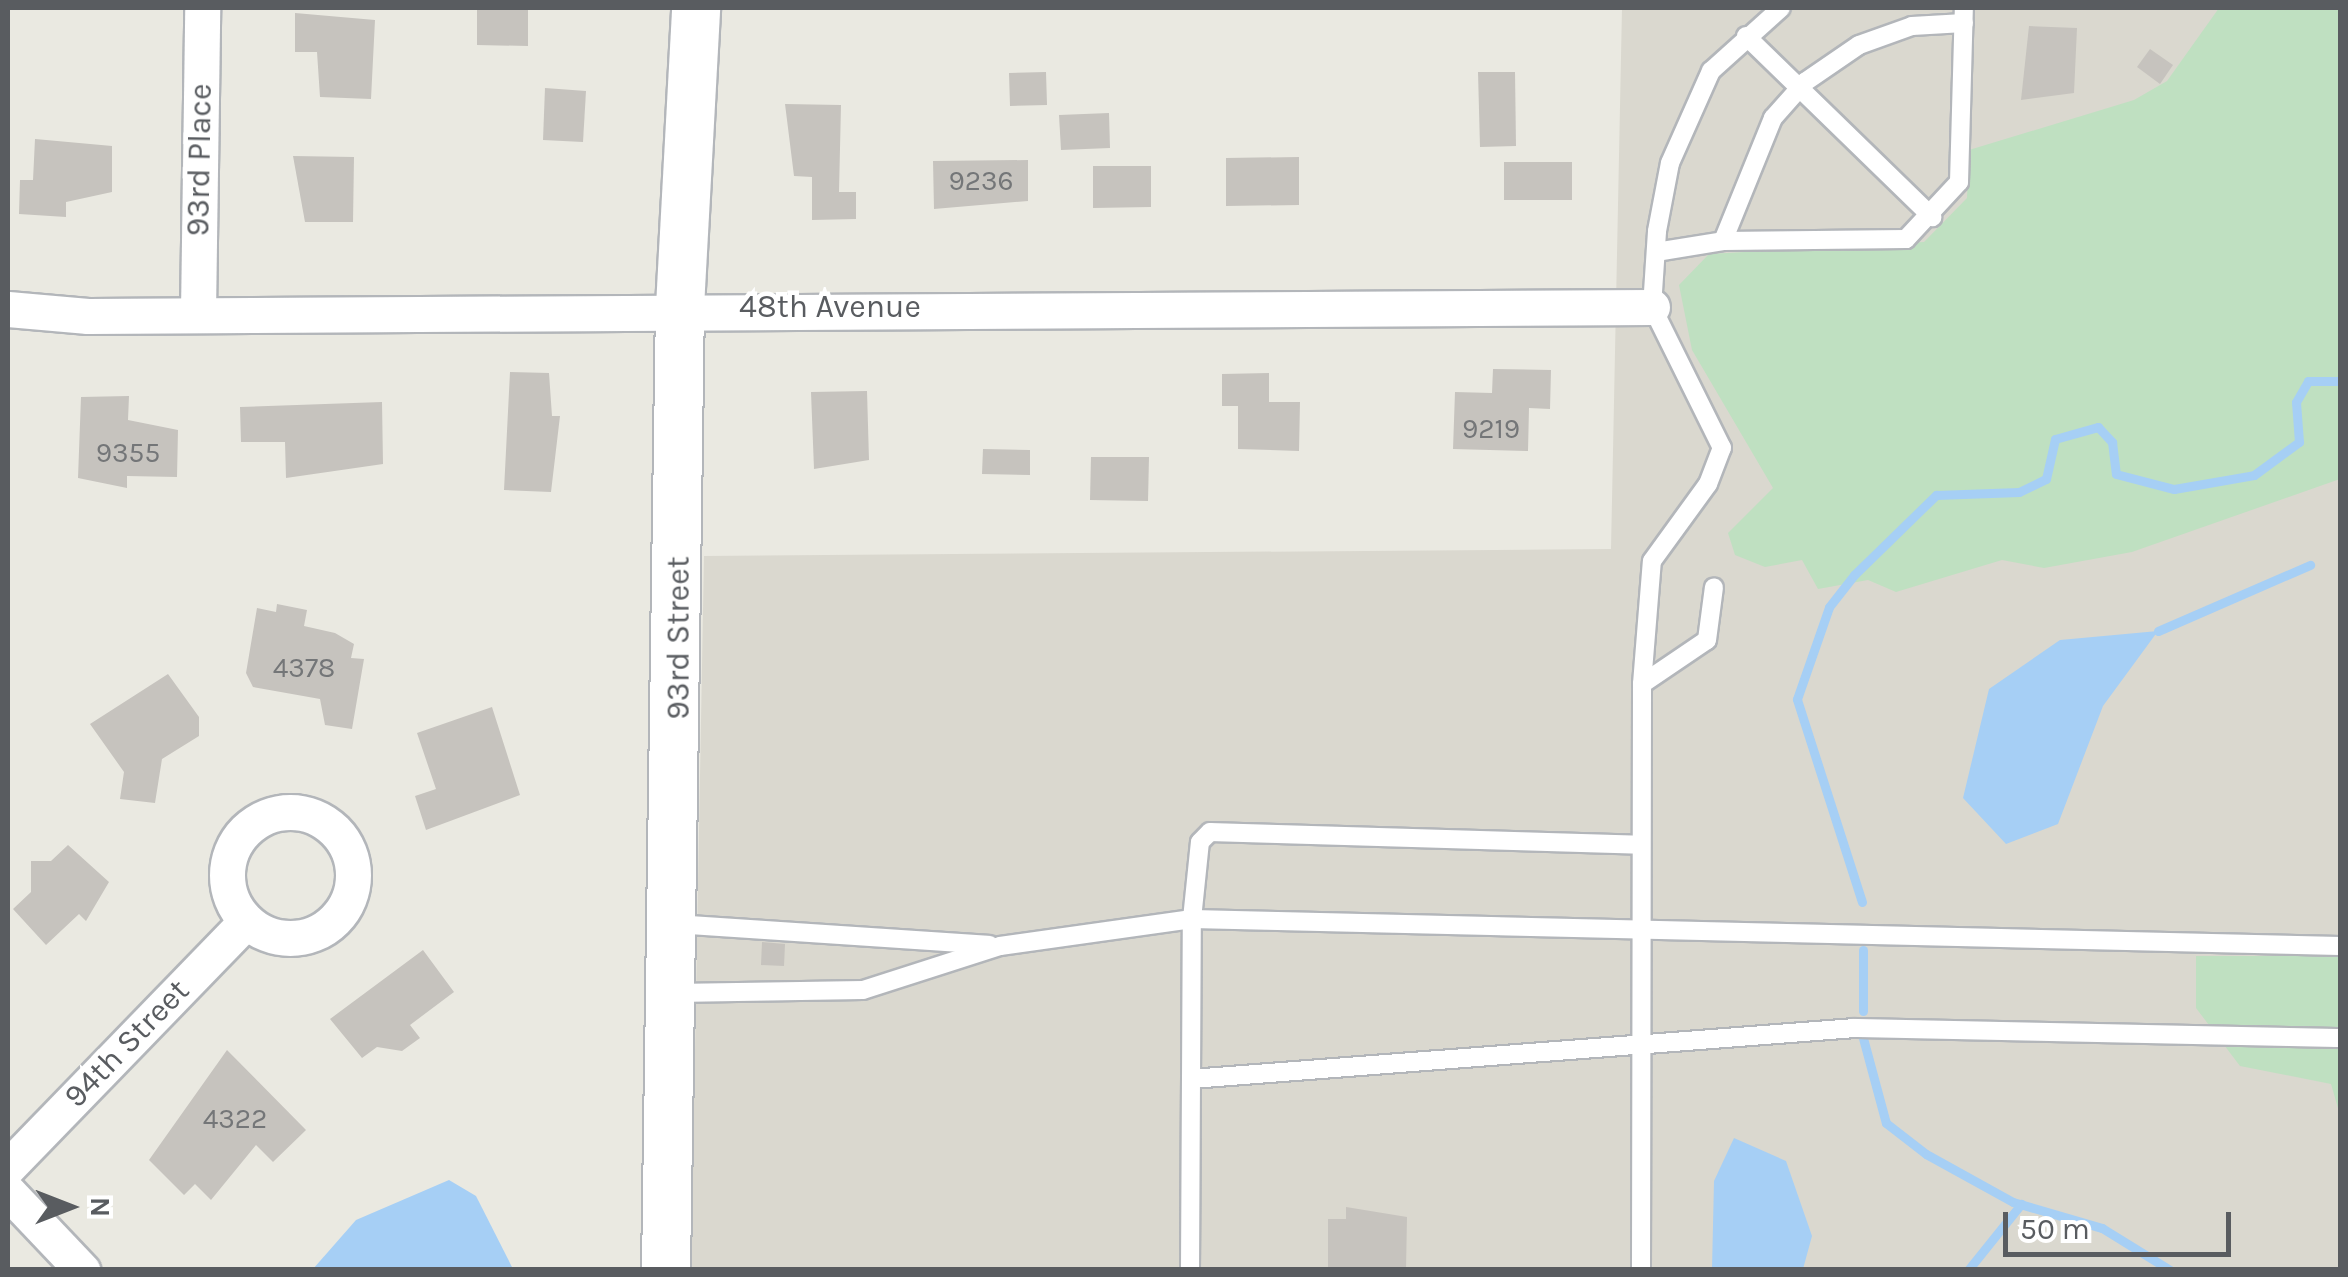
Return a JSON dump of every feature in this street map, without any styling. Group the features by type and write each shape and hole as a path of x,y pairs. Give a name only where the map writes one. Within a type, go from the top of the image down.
{"street":[{"name":"93rd Place","path":"198,313 202,8"},
{"name":"93rd Street","path":"666,1270 675,993 680,307 696,8"},
{"name":"48th Avenue","path":"8,309 198,313 680,307 1652,307"},
{"name":"94th Street","path":"8,1167 246,921"},
{"path":"8,1192 82,1270"}],"lane":[{"path":"1640,1270 1644,1046 1638,930 1642,684 1652,561 1708,484 1722,448 1652,307 1656,252 1670,163 1711,71 1781,8"},
{"path":"1656,252 1723,241 1886,245 1932,217 1959,182 1964,16 1912,26 1858,46 1800,88 1773,118 1723,241"},
{"path":"1746,36 1932,217"},
{"path":"1642,684 1707,640 1714,587"},
{"path":"1190,1270 1192,919 1200,842 1210,832 1640,845"},
{"path":"675,993 862,990 1000,946 1192,919 2340,946"},
{"path":"676,924 1000,946"},
{"path":"1191,1079 1855,1028 2340,1038"}],"shaded area":[{"path":"1622,8 2340,8 2340,1269 691,1270 704,556 1611,549"}],"green space":[{"path":"2219,8 2340,8 2340,479 2132,552 2044,568 2002,560 1896,592 1868,580 1818,589 1802,560 1765,567 1735,555 1728,533 1773,488 1692,350 1679,285 1709,254 1924,242 1967,198 1969,150 2134,100 2167,81"},
{"path":"2196,956 2340,956 2340,1115 2331,1084 2240,1066 2196,1008"}],"water":[{"path":"2158,631 2103,706 2058,824 2006,844 1963,798 1989,689 2060,640"},
{"path":"1734,1138 1786,1161 1812,1236 1803,1269 1712,1269 1714,1181"},
{"path":"449,1180 476,1196 513,1269 313,1269 356,1220"}],"building":[{"path":"477,9 528,10 528,46 477,45"},
{"path":"295,13 375,20 371,99 320,97 317,52 295,52"},
{"path":"2029,26 2077,28 2074,93 2021,100"},
{"path":"2150,49 2173,65 2160,84 2137,67"},
{"path":"1046,72 1047,105 1010,106 1009,73"},
{"path":"1478,72 1515,72 1516,146 1480,147"},
{"path":"545,88 586,91 583,142 543,140"},
{"path":"785,104 841,105 839,192 856,192 856,219 812,220 812,177 794,176"},
{"path":"1109,113 1110,148 1061,150 1059,115"},
{"path":"35,139 112,146 112,192 66,202 66,217 19,214 20,180 33,180"},
{"path":"293,156 354,157 353,222 305,222"},
{"path":"1299,157 1299,205 1226,206 1226,158"},
{"path":"1028,160 1028,201 934,209 933,161"},
{"path":"1504,162 1572,162 1572,200 1504,200"},
{"path":"1093,166 1151,166 1151,207 1093,208"},
{"path":"1493,369 1551,370 1550,409 1529,408 1528,451 1453,449 1455,392 1492,393"},
{"path":"510,372 549,373 552,416 560,416 551,492 504,490"},
{"path":"1269,373 1269,402 1300,402 1299,451 1238,449 1238,406 1222,406 1222,374"},
{"path":"867,391 869,460 814,469 811,392"},
{"path":"129,396 128,420 178,430 177,477 127,476 127,488 78,478 81,397"},
{"path":"382,402 383,464 286,478 285,442 241,442 240,407"},
{"path":"983,449 1030,450 1030,475 982,474"},
{"path":"1091,457 1149,457 1148,501 1090,500"},
{"path":"277,604 307,610 304,626 335,633 354,644 351,658 364,659 352,729 325,725 320,699 253,687 246,673 257,608 276,612"},
{"path":"168,674 199,717 199,736 162,759 155,803 120,799 124,772 90,724"},
{"path":"492,707 520,795 426,830 415,796 436,789 417,733"},
{"path":"68,845 109,882 86,921 79,914 46,945 13,909 31,892 31,861 51,861"},
{"path":"762,942 785,944 784,966 761,965"},
{"path":"423,950 454,992 410,1025 420,1038 402,1051 377,1047 362,1058 330,1019"},
{"path":"227,1050 306,1130 273,1162 256,1145 211,1200 195,1184 184,1195 149,1160"},
{"path":"1346,1207 1407,1217 1406,1270 1328,1270 1328,1219 1346,1219"}],"waterway":[{"path":"1862,902 1797,699 1829,607 1854,575 1936,495 2019,492 2046,479 2055,439 2098,427 2112,442 2116,474 2174,489 2254,475 2299,442 2296,402 2308,381 2340,381"},
{"path":"2158,631 2310,565"},
{"path":"1863,950 1863,1011"},
{"path":"1863,1038 1886,1123 1926,1154 2013,1202 2102,1228 2170,1270"},
{"path":"1968,1270 2021,1204"}]}
